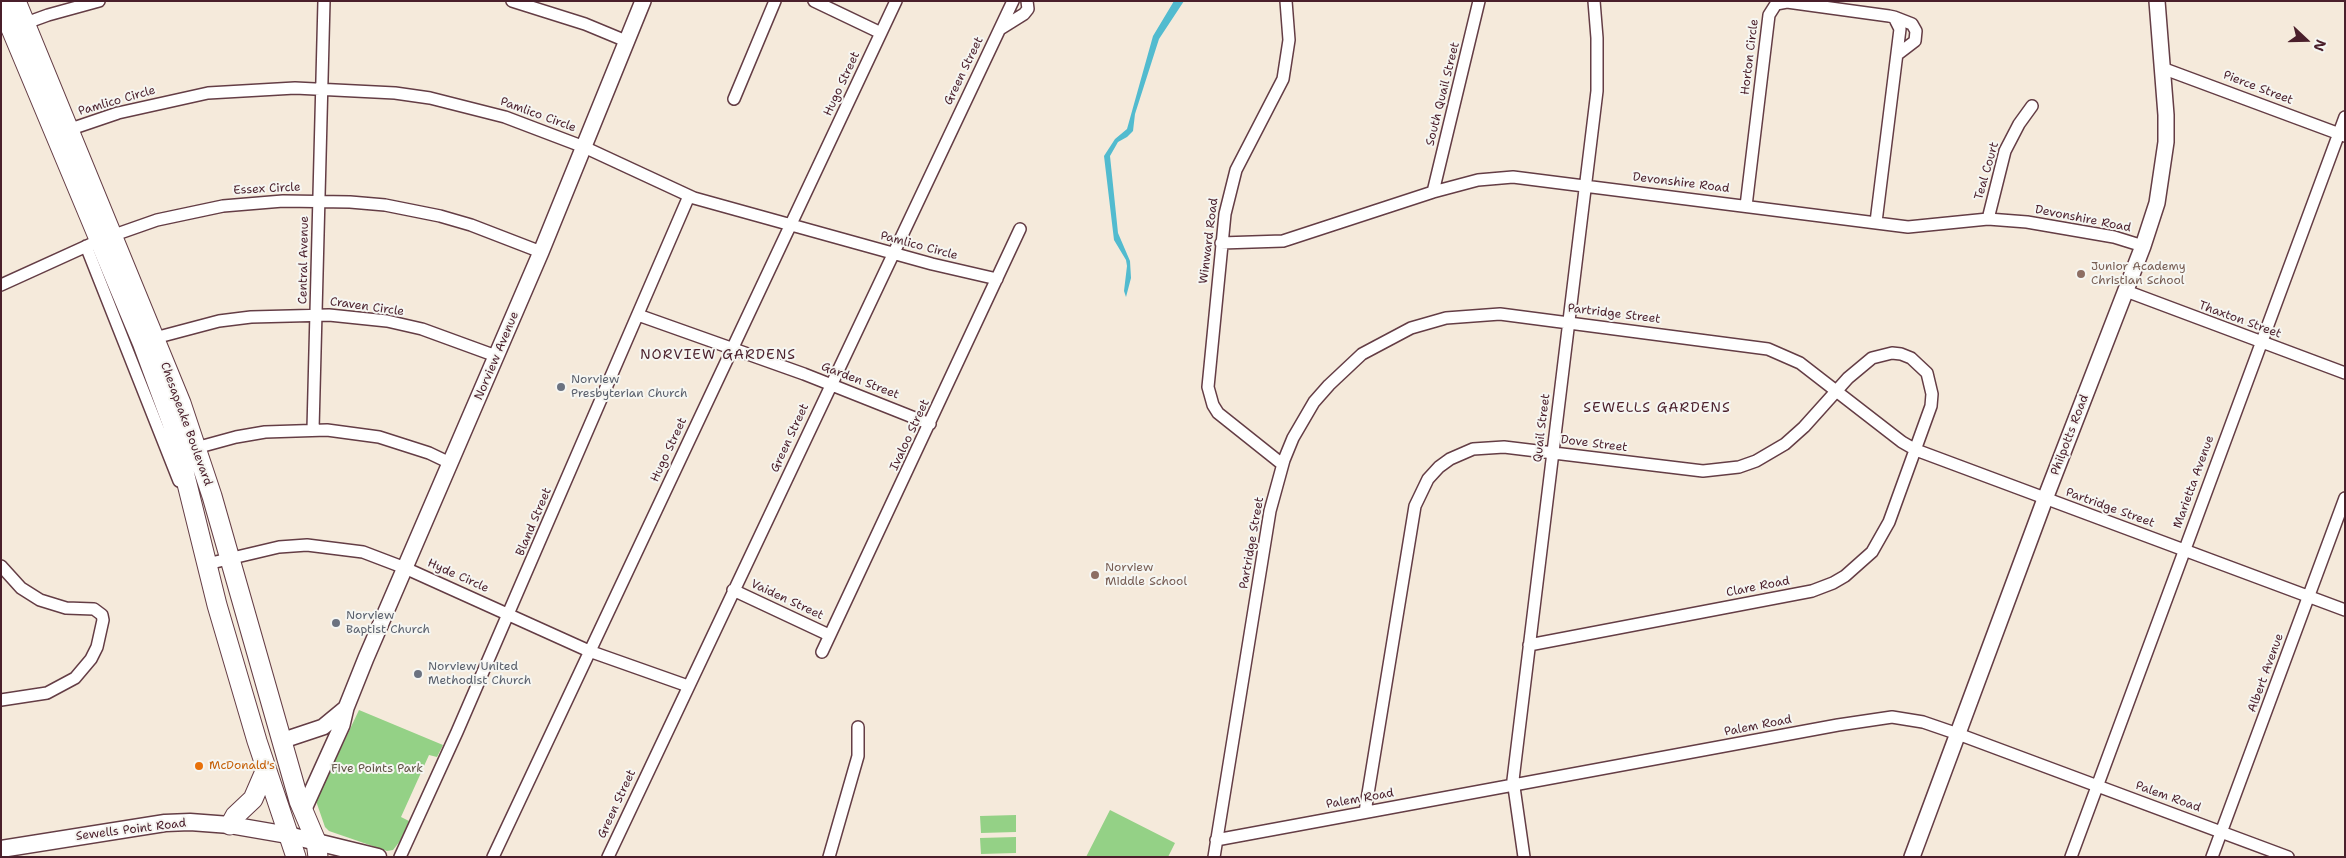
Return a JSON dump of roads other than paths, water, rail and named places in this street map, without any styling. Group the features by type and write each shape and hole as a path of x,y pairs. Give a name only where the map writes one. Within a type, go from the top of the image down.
{"main road":[{"name":"Chesapeake Boulevard","path":"16,1 26,23 99,240 148,340 229,558 281,741 303,811 320,851"},
{"name":"Chesapeake Boulevard","path":"1,5 63,132"},
{"name":"Chesapeake Boulevard","path":"189,450 199,533 207,564 266,769 288,835 300,857"},
{"path":"230,824 235,816 253,799 266,769"},
{"name":"Sewells Point Road","path":"1,849 165,823 190,822 230,824 288,835 320,851 372,856"},
{"path":"288,835 296,857"}],"street":[{"path":"26,23 48,14 99,1"},
{"name":"Central Avenue","path":"312,429 324,1"},
{"path":"512,1 566,18 626,41"},
{"name":"Norview Avenue","path":"303,811 342,725 346,708 541,252 643,1"},
{"path":"734,99 775,1"},
{"path":"814,1 881,33"},
{"name":"Hugo Street","path":"493,857 896,1"},
{"name":"Green Street","path":"608,857 892,253 1013,1"},
{"name":"Green Street","path":"998,30 1024,14 1028,9 1027,1"},
{"name":"Winward Road","path":"1282,464 1218,413 1209,393 1224,214 1236,170 1283,79 1289,40 1286,1"},
{"name":"South Quail Street","path":"1433,192 1479,1"},
{"name":"Quail Street","path":"1524,857 1513,784 1597,91 1597,38 1594,1"},
{"name":"Philpotts Road","path":"1912,857 2045,498 2143,246 2157,203 2164,162 2166,115 2157,1"},
{"name":"Horton Circle","path":"1746,206 1769,14 1772,8 1787,2 1894,17 1912,24 1916,31 1915,41 1898,54"},
{"path":"1876,222 1898,54 1900,29 1894,17"},
{"name":"Pierce Street","path":"2162,68 2342,134"},
{"name":"Pamlico Circle","path":"63,132 118,113 208,93 254,89 323,88 381,91 447,102 505,117 584,147 690,196 790,226 996,279"},
{"name":"Teal Court","path":"1988,219 2005,150 2019,124 2032,106"},
{"name":"Marietta Avenue","path":"2071,857 2261,342 2342,134 2345,117"},
{"name":"Devonshire Road","path":"1221,243 1283,241 1433,192 1496,177 1513,176 1876,222 1924,226 1988,219 2027,222 2085,232 2143,246"},
{"name":"Bland Street","path":"400,857 509,615 690,196"},
{"name":"Essex Circle","path":"1,286 99,240 157,220 223,206 319,201 385,206 440,216 471,225 541,252"},
{"name":"Ivaloo Street","path":"822,652 1020,229"},
{"path":"99,240 199,533"},
{"name":"Thaxton Street","path":"2126,291 2345,373"},
{"name":"Craven Circle","path":"148,340 220,321 285,314 316,314 359,317 422,329 496,356"},
{"name":"Partridge Street","path":"1214,857 1270,511 1282,464 1302,422 1329,384 1362,354 1389,338 1424,323 1473,315 1500,314 1768,349 1800,363 1902,442 1916,450 2345,610"},
{"name":"Garden Street","path":"638,315 831,384 930,424"},
{"name":"Dove Street","path":"1365,812 1414,506 1419,493 1439,467 1450,459 1473,449 1504,447 1703,471 1739,467 1756,461 1785,444 1863,364 1882,355 1901,354 1922,366 1930,382 1932,394 1916,450"},
{"path":"189,450 236,436 312,429 379,437 422,450 450,463"},
{"name":"Clare Road","path":"1529,645 1773,599 1812,591 1833,583 1860,565 1880,539 1889,522 1916,450"},
{"name":"Albert Avenue","path":"2212,857 2345,498"},
{"name":"Hyde Circle","path":"207,564 262,549 307,545 363,552 405,568 589,652 688,686"},
{"path":"1,566 21,588 40,600 66,608 94,609 102,615 103,620 94,653 75,678 47,693 1,700"},
{"name":"Vaiden Street","path":"733,590 829,635"},
{"name":"Norview Avenue","path":"281,741 323,728 346,708"},
{"name":"Palem Road","path":"1216,840 1513,784 1656,760 1869,719 1904,718 1923,722 1958,734 2288,857"},
{"path":"829,857 858,756 858,727"}],"water":[{"path":"1174,1 1184,1 1159,39 1135,114 1133,131 1118,142 1110,156 1118,233 1130,261 1131,278 1126,297 1124,291 1127,266 1126,260 1114,240 1104,156 1115,139 1127,129 1153,36"}],"place":[{"name":"Junior Academy Christian School","path":"2081,274"},
{"name":"Norview Presbyterian Church","path":"561,387"},
{"name":"Norview Middle School","path":"1095,575"},
{"name":"Norview Baptist Church","path":"336,623"},
{"name":"Norview United Methodist Church","path":"418,674"},
{"name":"McDonald's","path":"199,766"}],"district":[{"name":"NORVIEW GARDENS","path":"718,355"},
{"name":"SEWELLS GARDENS","path":"1657,408"}],"park label":[{"name":"Five Points Park","path":"377,769"}]}
